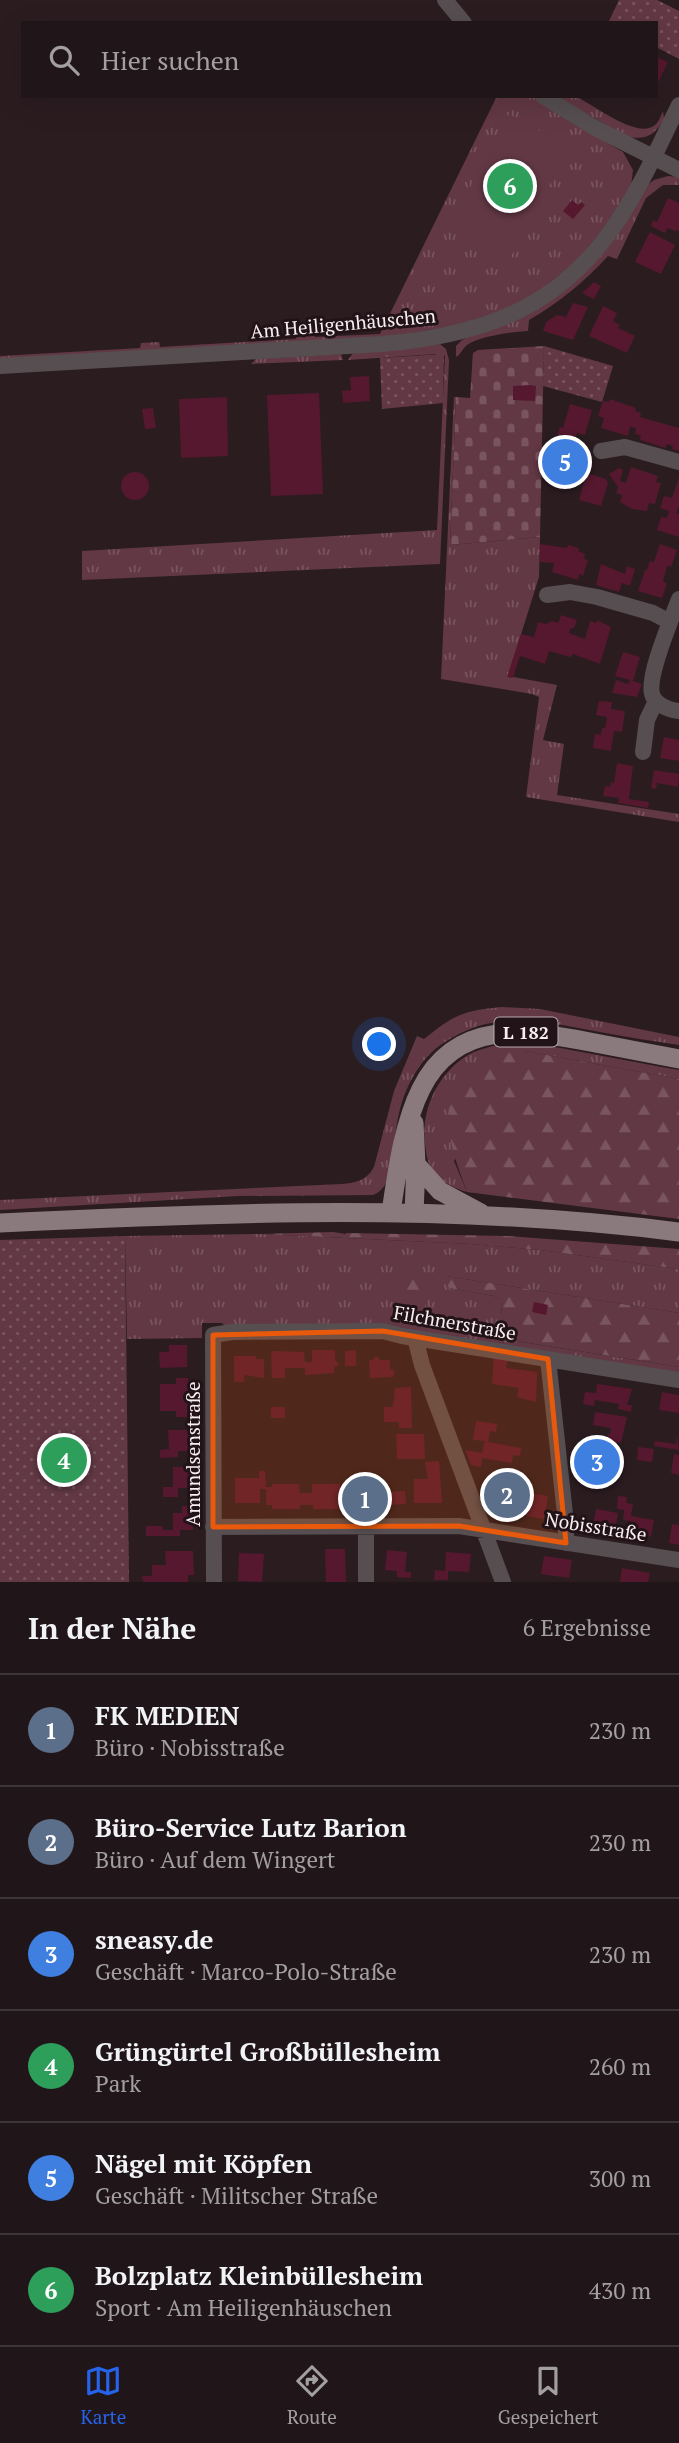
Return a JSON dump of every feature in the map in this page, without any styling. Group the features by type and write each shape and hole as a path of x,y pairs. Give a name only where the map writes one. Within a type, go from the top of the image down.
{"main road":[{"name":"L 182","path":"391,1212 405,1133 422,1086 440,1062 465,1043 496,1033 543,1034 679,1059"},
{"name":"L 182","path":"412,1115 416,1131 414,1213"},
{"path":"416,1164 440,1191 488,1216"},
{"path":"0,1223 183,1214 391,1212 601,1223 679,1232"}],"street":[{"path":"445,0 462,21"},
{"path":"546,98 594,128 679,170"},
{"name":"Am Heiligenhäuschen","path":"0,366 382,344 432,339 481,327 530,305 581,267 620,218 679,104"},
{"path":"601,451 625,447 679,462"},
{"path":"547,595 570,592 597,597 653,613 668,621"},
{"path":"679,599 668,621 652,685 656,701 679,711"},
{"path":"643,752 647,720 656,701"},
{"name":"Filchnerstraße","path":"222,1334 383,1331 679,1380"},
{"name":"Amundsenstraße","path":"214,1582 213,1335 222,1334"},
{"path":"415,1338 422,1365 503,1582"},
{"path":"548,1359 566,1543"},
{"name":"Nobisstraße","path":"213,1527 459,1526 679,1560"},
{"path":"366,1527 366,1582"}],"highlighted area":[{"path":"383,1331 548,1359 566,1543 459,1526 213,1527 213,1335"}],"green space":[{"path":"619,0 657,0 679,11 679,59 658,48 658,21 609,21"},
{"path":"496,98 535,98 623,152 633,170 631,186 616,213 576,262 531,297 479,321 390,337 0,361 0,356 140,348 141,343 159,342 160,347 296,339 297,333 313,332 315,337 380,334"},
{"path":"559,98 578,98 616,120 638,128 655,125 663,111 664,119 653,133 638,138 625,136"},
{"path":"509,114 570,147 510,258 450,225"},
{"path":"668,176 679,177 679,185 663,185 646,198 617,259 608,256 571,291 529,320 528,331 479,339 467,345 456,357 456,346 462,340 535,309 646,186 654,180"},
{"path":"440,344 446,349 449,360 440,564 82,580 82,551 437,530 445,356 436,354 348,360 353,353"},
{"path":"544,346 540,537 450,545 456,397 470,398 473,353 478,350"},
{"path":"544,346 613,366 602,402 543,386"},
{"path":"341,354 343,360 251,364 256,359"},
{"path":"444,354 443,403 382,409 380,358"},
{"path":"454,397 450,545 540,537 539,577 508,676 557,685 543,740 564,744 557,795 679,814 679,822 526,797 539,697 441,679"},
{"path":"501,1007 540,1009 679,1037 679,1045 521,1020 502,1021 464,1031 437,1047 424,1060 414,1076 400,1108 389,1176 379,1192 373,1195 238,1196 0,1210 0,1200 342,1184 361,1180 374,1167 394,1091 417,1036 424,1039 451,1019 467,1013"},
{"path":"514,1043 555,1047 679,1070 679,1079 525,1051 454,1161 467,1192 443,1181 429,1163 424,1132 428,1108 438,1086 462,1059 480,1050"},
{"path":"525,1051 679,1079 679,1219 467,1192 450,1137 448,1118 452,1100 463,1083 485,1062 501,1055"},
{"path":"333,1232 507,1236 679,1249 679,1269 540,1250 471,1244 261,1234"},
{"path":"261,1234 471,1244 540,1250 679,1269 679,1313 446,1276 449,1288 494,1296 501,1300 504,1348 420,1335 404,1269 393,1327 225,1326 222,1323 202,1323 202,1338 127,1339 125,1236"},
{"path":"125,1236 129,1582 0,1582 0,1240"},
{"path":"403,1269 431,1273 420,1335 393,1327"},
{"path":"446,1276 679,1313 679,1367 510,1340 508,1349 504,1348 501,1300 494,1296 449,1288 445,1282"},
{"path":"509,1340 679,1367 679,1376 508,1349"}],"building":[{"path":"658,58 668,62 658,83"},
{"path":"668,198 679,203 679,230 668,228 665,233 651,226 653,220 657,222"},
{"path":"572,200 578,205 581,202 585,205 573,219 563,211"},
{"path":"650,232 675,245 661,274 635,262"},
{"path":"594,282 601,286 594,299 582,293"},
{"path":"573,303 588,307 573,340 543,331 546,322 557,315 566,317"},
{"path":"603,306 617,313 613,321 620,325 618,328 635,336 627,353 589,336"},
{"path":"369,376 370,401 343,403 342,391 351,390 350,377"},
{"path":"513,386 536,386 535,401 513,400"},
{"path":"319,393 323,494 271,496 267,395"},
{"path":"227,397 228,456 181,458 179,399"},
{"path":"610,399 636,408 635,411 641,413 640,417 679,428 679,451 667,444 665,448 640,440 641,436 635,434 636,428 630,427 628,436 601,428 604,418 598,416 603,401 609,402"},
{"path":"570,404 592,410 585,435 577,433 571,452 578,454 572,475 552,470 558,449 554,448"},
{"path":"153,408 156,428 145,429 142,409"},
{"path":"631,467 658,476 656,482 661,483 655,504 649,503 647,511 632,509 620,502 622,495 616,493 618,487 609,474 619,468 623,470 620,481 626,483"},
{"path":"135,472 145,476 149,486 145,496 135,500 125,496 121,486 125,476"},
{"path":"590,474 606,479 608,483 601,506 579,500 584,482"},
{"path":"679,477 679,507 676,513 679,514 679,537 657,530 661,517 667,518 669,511 660,508 664,496 672,498"},
{"path":"540,544 579,548 578,551 585,554 584,559 588,560 583,576 579,574 578,580 552,572 554,563 540,562"},
{"path":"660,544 677,550 671,567 667,566 663,582 667,583 662,598 638,591 645,570 650,561 654,562"},
{"path":"601,564 625,574 627,566 635,569 630,586 622,583 619,592 596,585"},
{"path":"561,615 577,620 569,633 585,639 590,621 596,623 597,620 611,627 600,664 573,654 570,657 549,651 545,664 520,656 513,678 507,677 521,634 534,637 538,622 558,623"},
{"path":"623,652 640,657 633,681 642,684 637,697 612,693 616,680 628,684 630,680 615,676"},
{"path":"599,701 612,702 611,709 625,711 622,732 614,731 611,751 593,748 595,734 601,735 607,717 596,715"},
{"path":"664,737 679,740 679,761 660,758"},
{"path":"617,763 633,766 629,799 649,802 648,808 618,803 619,798 603,796 605,786 610,787 611,782 614,783"},
{"path":"654,770 679,774 678,787 657,783 656,789 651,788"},
{"path":"534,1302 548,1305 546,1315 532,1312"},
{"path":"169,1345 187,1345 187,1367 160,1368 159,1352 169,1352"},
{"path":"312,1350 335,1350 335,1359 339,1365 334,1367 334,1373 305,1375 305,1368 285,1368 285,1378 272,1378 271,1351 304,1352 305,1362 312,1362"},
{"path":"356,1350 356,1366 345,1366 345,1351"},
{"path":"234,1356 256,1356 256,1359 264,1359 264,1378 244,1375 244,1382 234,1382"},
{"path":"494,1356 508,1358 506,1368 537,1372 536,1402 517,1397 519,1388 492,1384"},
{"path":"374,1357 390,1360 390,1369 395,1371 393,1377 370,1378 369,1360 374,1360"},
{"path":"176,1378 188,1378 188,1417 176,1417 176,1411 160,1411 160,1384 176,1384"},
{"path":"597,1384 632,1389 627,1405 632,1405 631,1412 618,1409 619,1404 595,1400 594,1406 583,1404 585,1392 596,1393"},
{"path":"411,1387 412,1428 399,1428 399,1422 384,1422 384,1407 393,1407 395,1388"},
{"path":"662,1392 679,1395 679,1413 659,1410"},
{"path":"271,1407 285,1407 285,1418 271,1418"},
{"path":"595,1412 627,1417 621,1443 615,1442 611,1471 618,1472 616,1479 602,1477 603,1471 581,1467 586,1436 607,1440 610,1434 611,1428 593,1425"},
{"path":"476,1421 497,1424 496,1432 490,1431 488,1442 521,1448 520,1456 513,1455 512,1463 482,1458 481,1467 471,1465 465,1450 482,1453 485,1441 473,1440"},
{"path":"168,1430 189,1430 189,1451 178,1451 178,1457 160,1458 160,1450 169,1449"},
{"path":"396,1434 424,1434 425,1459 397,1459"},
{"path":"677,1435 679,1450 654,1446 655,1441 676,1444"},
{"path":"638,1447 654,1449 652,1462 637,1460"},
{"path":"674,1454 679,1455 679,1475 671,1473"},
{"path":"439,1461 442,1503 414,1503 414,1479 428,1479 425,1462"},
{"path":"173,1467 193,1467 193,1488 178,1488 178,1497 163,1497 163,1487 173,1487"},
{"path":"259,1471 265,1471 266,1487 272,1487 272,1484 299,1484 300,1493 312,1493 312,1484 340,1484 340,1493 346,1493 346,1486 354,1486 354,1490 375,1489 375,1508 354,1509 354,1500 346,1500 346,1505 340,1505 340,1509 313,1509 313,1505 300,1505 300,1509 272,1509 272,1505 266,1505 266,1489 260,1489 260,1503 235,1503 235,1478 259,1478"},
{"path":"520,1476 526,1477 525,1488 531,1489 530,1493 548,1496 544,1519 526,1516 528,1507 522,1506 523,1498 517,1497 515,1511 496,1508 500,1480 518,1483"},
{"path":"405,1491 406,1504 387,1505 387,1492"},
{"path":"618,1496 627,1497 626,1503 633,1504 631,1516 654,1520 651,1537 628,1533 630,1521 623,1520 624,1510 617,1509"},
{"path":"182,1506 189,1506 189,1513 193,1513 193,1530 180,1530 180,1536 146,1536 146,1526 162,1526 163,1530 173,1530 173,1513 182,1513"},
{"path":"596,1509 618,1513 615,1531 593,1527"},
{"path":"672,1524 679,1525 679,1545 669,1543"},
{"path":"325,1549 345,1549 346,1582 326,1582"},
{"path":"387,1550 407,1552 405,1572 411,1572 411,1578 397,1577 397,1571 385,1570"},
{"path":"165,1551 193,1551 194,1575 188,1575 188,1582 143,1582 142,1576 152,1576 152,1565 166,1565"},
{"path":"446,1552 471,1554 469,1572 448,1571 448,1580 434,1580 435,1570 445,1571"},
{"path":"239,1553 264,1554 262,1582 238,1581"},
{"path":"544,1556 572,1560 569,1578 541,1574"},
{"path":"622,1568 650,1573 648,1582 620,1582"}],"place":[{"name":"Bolzplatz Kleinbüllesheim","path":"510,186"},
{"name":"Nägel mit Köpfen","path":"565,462"},
{"name":"Grüngürtel Großbüllesheim","path":"64,1460"},
{"name":"sneasy.de","path":"597,1462"},
{"name":"Büro-Service Lutz Barion","path":"507,1495"},
{"name":"FK MEDIEN","path":"365,1499"}]}
